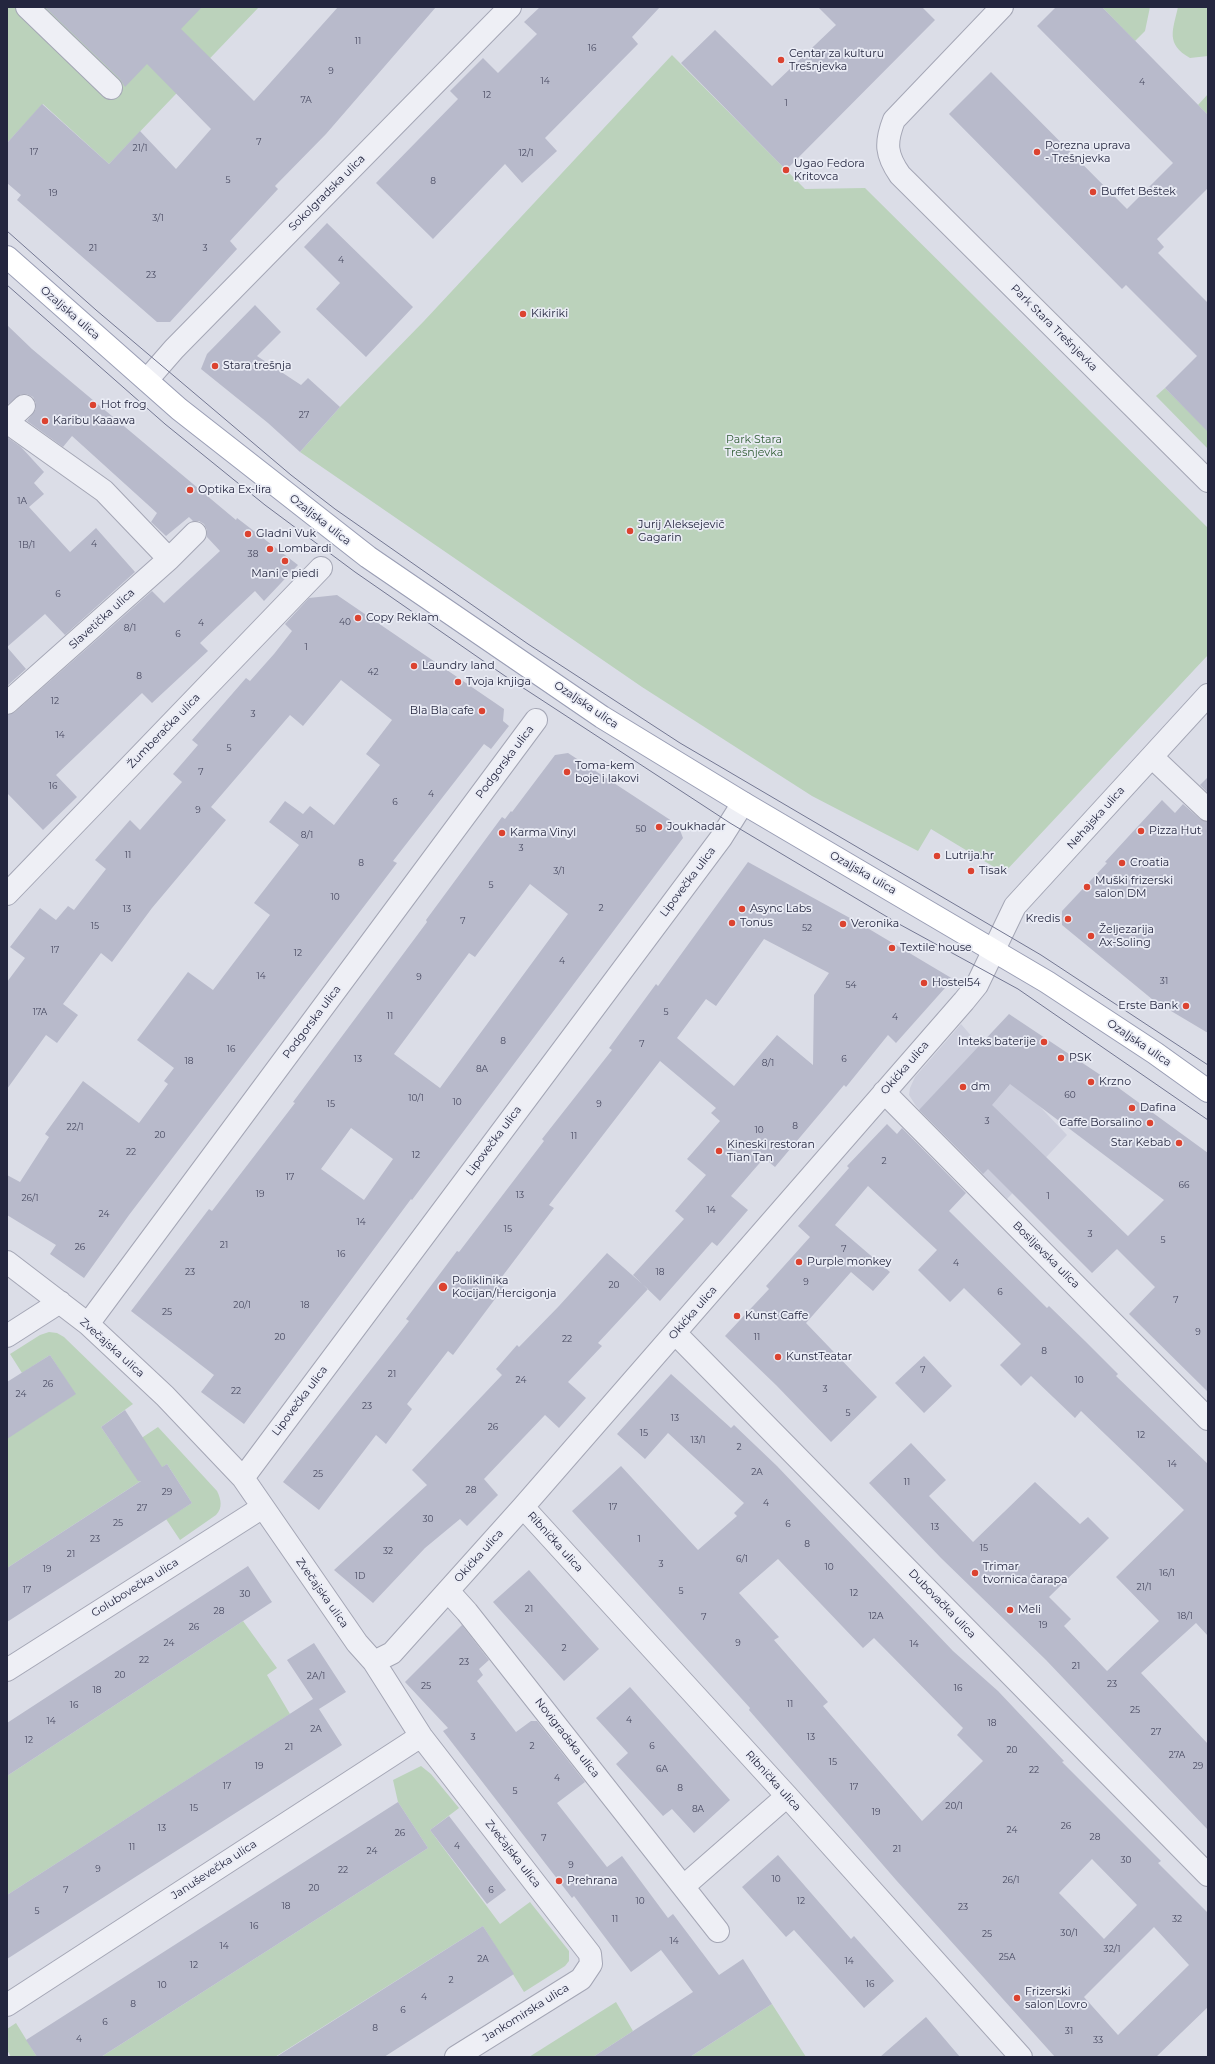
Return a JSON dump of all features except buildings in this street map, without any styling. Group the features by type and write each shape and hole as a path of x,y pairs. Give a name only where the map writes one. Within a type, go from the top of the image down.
{"main road":[{"name":"Ozaljska ulica","path":"7,257 179,409 368,556 602,717 743,803 994,949 1155,1053 1208,1091"}],"street":[{"path":"28,7 111,88"},
{"name":"Sokolgradska ulica","path":"147,380 174,349 510,7"},
{"name":"Park Stara Trešnjevka","path":"1002,7 894,120 887,143 892,164 900,175 1208,481"},
{"path":"24,406 7,422 104,491 169,559"},
{"name":"Slavetička ulica","path":"7,703 169,559 194,533"},
{"name":"Žumberačka ulica","path":"7,894 321,568"},
{"name":"Nehajska ulica","path":"994,949 1016,906 1208,695"},
{"name":"Podgorska ulica","path":"88,1324 536,720"},
{"path":"1152,757 1208,810"},
{"name":"Lipovečka ulica","path":"243,1478 721,838 743,803"},
{"name":"Okićka ulica","path":"374,1662 392,1653 523,1507 675,1333 977,985 994,949"},
{"name":"Bosiljevska ulica","path":"884,1092 1208,1419"},
{"name":"Zvečajska ulica","path":"7,1262 88,1324 165,1396 243,1478 357,1643 374,1662 421,1736 584,1945 590,1954 591,1964"},
{"path":"7,1336 60,1302"},
{"name":"Dubovačka ulica","path":"675,1333 1208,1875"},
{"name":"Golubovečka ulica","path":"7,1670 263,1507"},
{"name":"Ribnička ulica","path":"523,1507 787,1796 1022,2057"},
{"name":"Novigradska ulica","path":"448,1591 684,1886 718,1931"},
{"name":"Januševečka ulica","path":"7,2005 421,1736"},
{"path":"684,1886 787,1796"},
{"name":"Jankomirska ulica","path":"456,2057 581,1979 591,1964"}],"shaded area":[{"path":"961,1024 980,1046 1067,1135 1007,1199 916,1106 909,1095 910,1088 915,1077"}],"green space":[{"path":"7,7 259,7 109,164 43,104 7,143"},
{"path":"1102,7 1150,7 1145,31 1135,41"},
{"path":"1178,7 1208,7 1208,56 1190,58 1182,53 1177,47 1174,42 1173,30"},
{"name":"Park Stara Trešnjevka","path":"672,55 805,189 865,188 1208,528 1208,655 1004,873 931,829 918,851 812,796 642,687 300,452 340,407 424,321"},
{"path":"1208,94 1208,115 1198,105"},
{"path":"1165,388 1208,431 1208,449 1156,396"},
{"path":"49,1332 57,1333 64,1337 133,1404 101,1427 119,1453 158,1427 217,1491 221,1503 220,1509 216,1515 180,1540 166,1519 192,1503 167,1464 7,1568 7,1438 75,1394 50,1355 22,1373 10,1354 40,1335"},
{"path":"243,1621 277,1668 267,1675 290,1714 7,1895 7,1776"},
{"path":"421,1766 431,1774 459,1808 430,1830 500,1924 530,1902 569,1951 569,1961 565,1966 524,1992 483,1926 275,2057 101,2057 428,1848 398,1802 393,1780"},
{"path":"616,2002 633,2031 593,2057 529,2057"},
{"path":"772,2004 806,2057 690,2057"},
{"path":"16,2023 37,2057 11,2057 7,2050 7,2029"}],"tram line":[{"path":"7,231 96,310 291,475 335,509 528,644 680,743 1041,955 1208,1065"},
{"path":"7,285 165,424 265,505 355,572 505,676 730,823 899,924 1018,989 1208,1120"}],"place":[{"name":"Centar za kulturu Trešnjevka","path":"781,60"},
{"name":"Porezna uprava - Trešnjevka","path":"1037,152"},
{"name":"Ugao Fedora Kritovca","path":"786,170"},
{"name":"Buffet Beštek","path":"1093,192"},
{"name":"Kikiriki","path":"523,314"},
{"name":"Stara trešnja","path":"215,366"},
{"name":"Hot frog","path":"93,405"},
{"name":"Karibu Kaaawa","path":"45,421"},
{"name":"Optika Ex-lira","path":"190,490"},
{"name":"Jurij Aleksejevič Gagarin","path":"630,531"},
{"name":"Gladni Vuk","path":"248,534"},
{"name":"Lombardi","path":"270,549"},
{"name":"Mani e piedi","path":"285,561"},
{"name":"Copy Reklam","path":"358,618"},
{"name":"Laundry land","path":"414,666"},
{"name":"Tvoja knjiga","path":"458,682"},
{"name":"Bla Bla cafe","path":"482,711"},
{"name":"Toma-kem boje i lakovi","path":"567,772"},
{"name":"Joukhadar","path":"659,827"},
{"name":"Pizza Hut","path":"1141,831"},
{"name":"Karma Vinyl","path":"502,833"},
{"name":"Lutrija.hr","path":"937,856"},
{"name":"Croatia","path":"1122,863"},
{"name":"Tisak","path":"971,871"},
{"name":"Muški frizerski salon DM","path":"1087,887"},
{"name":"Async Labs","path":"742,909"},
{"name":"Kredis","path":"1068,919"},
{"name":"Tonus","path":"732,923"},
{"name":"Veronika","path":"843,924"},
{"name":"Željezarija Ax-Soling","path":"1091,936"},
{"name":"Textile house","path":"892,948"},
{"name":"Hostel54","path":"924,983"},
{"name":"Erste Bank","path":"1186,1006"},
{"name":"Inteks baterije","path":"1044,1042"},
{"name":"PSK","path":"1061,1058"},
{"name":"Krzno","path":"1091,1082"},
{"name":"dm","path":"963,1087"},
{"name":"Dafina","path":"1132,1108"},
{"name":"Caffe Borsalino","path":"1150,1123"},
{"name":"Star Kebab","path":"1179,1143"},
{"name":"Kineski restoran Tian Tan","path":"719,1151"},
{"name":"Purple monkey","path":"799,1262"},
{"name":"Poliklinika Kocijan/Hercigonja","path":"443,1287"},
{"name":"Kunst Caffe","path":"737,1316"},
{"name":"KunstTeatar","path":"778,1357"},
{"name":"Trimar tvornica čarapa","path":"975,1573"},
{"name":"Meli","path":"1010,1610"},
{"name":"Prehrana","path":"559,1881"},
{"name":"Frizerski salon Lovro","path":"1017,1998"}]}
